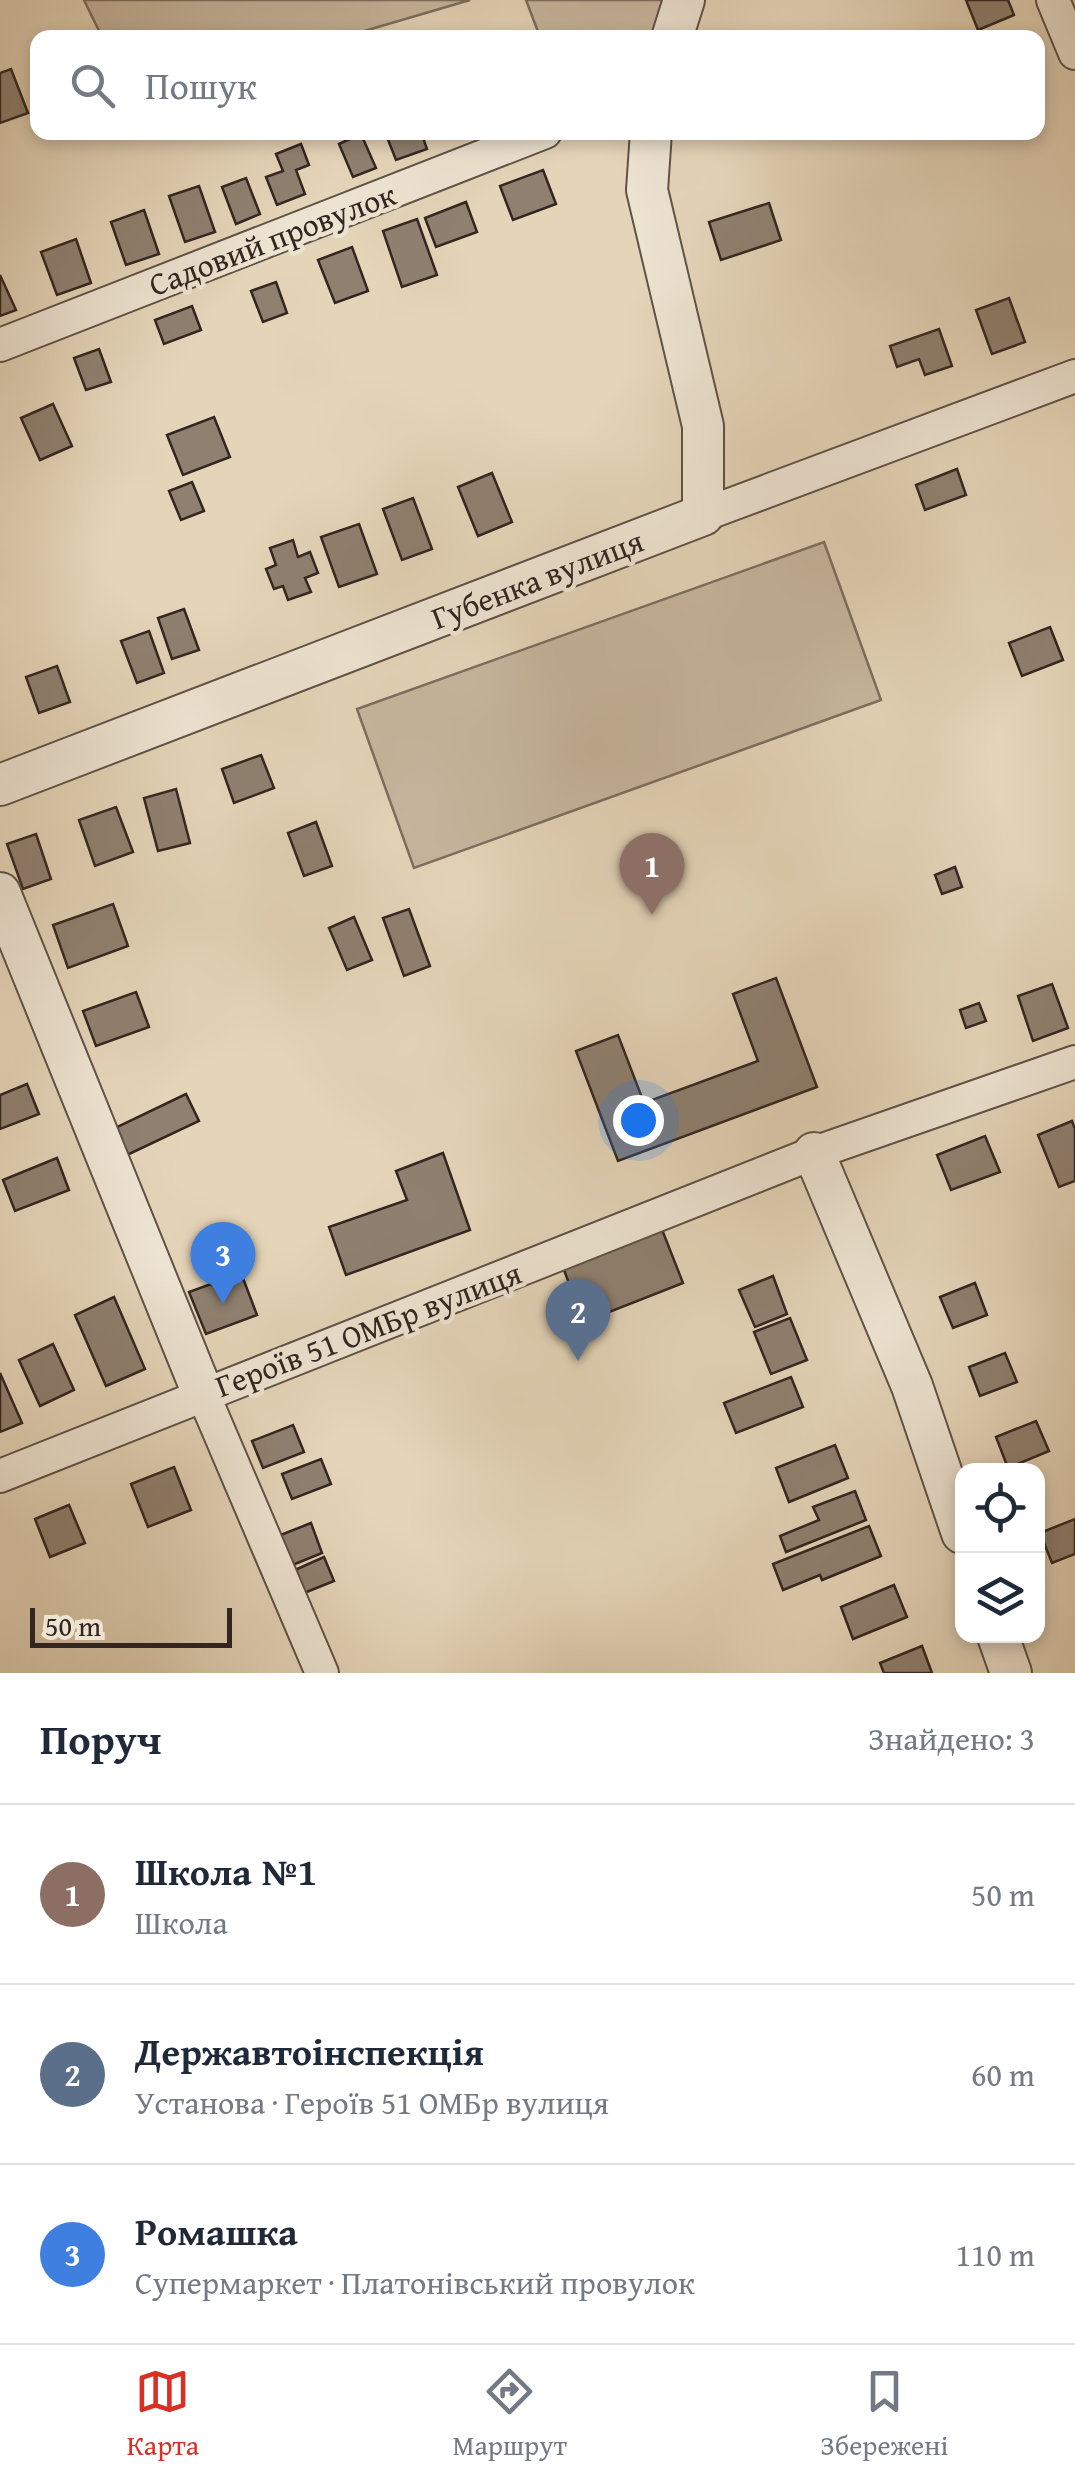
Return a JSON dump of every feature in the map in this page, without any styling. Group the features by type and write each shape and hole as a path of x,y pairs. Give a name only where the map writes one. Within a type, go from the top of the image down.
{"street":[{"path":"675,30 684,0"},
{"path":"1054,0 1075,53"},
{"name":"Садовий провулок","path":"0,345 525,140"},
{"path":"651,140 648,190 703,426 703,514"},
{"name":"Губенка вулиця","path":"0,785 703,514 1075,376"},
{"path":"0,893 203,1394 322,1673"},
{"name":"Героїв 51 ОМБр вулиця","path":"0,1476 814,1154 1075,1062"},
{"path":"814,1154 912,1386 955,1512"},
{"path":"1000,1643 1011,1673"}],"shaded area":[{"path":"84,0 470,0 368,30 99,30"},
{"path":"526,0 684,0 675,30 537,30"},
{"path":"824,542 881,700 414,868 357,709"}],"building":[{"path":"966,0 1008,0 1014,15 978,30"},
{"path":"11,69 28,113 0,123 0,73"},
{"path":"364,140 376,168 353,177 339,144"},
{"path":"388,140 424,140 427,149 396,160"},
{"path":"301,144 309,165 296,170 305,194 277,205 266,177 283,171 276,154"},
{"path":"543,170 556,204 513,220 500,186"},
{"path":"246,178 260,214 236,224 222,187"},
{"path":"199,186 215,232 185,242 169,196"},
{"path":"466,202 477,232 436,247 425,218"},
{"path":"769,203 781,240 721,260 709,222"},
{"path":"144,210 159,254 126,265 111,222"},
{"path":"417,219 437,275 402,287 383,231"},
{"path":"76,239 91,283 57,295 41,252"},
{"path":"352,247 368,291 335,303 318,260"},
{"path":"0,275 16,310 0,316"},
{"path":"276,282 287,313 263,322 251,291"},
{"path":"1009,298 1025,342 992,354 976,310"},
{"path":"192,306 201,330 164,344 155,320"},
{"path":"939,329 952,366 925,375 919,359 897,367 890,346"},
{"path":"99,349 111,382 86,390 74,358"},
{"path":"53,404 72,446 40,460 21,418"},
{"path":"214,417 230,457 183,475 167,435"},
{"path":"957,469 966,495 925,510 916,485"},
{"path":"492,473 512,522 478,536 458,487"},
{"path":"192,482 204,511 181,520 169,491"},
{"path":"413,498 432,549 402,560 383,509"},
{"path":"359,524 377,574 339,587 321,537"},
{"path":"293,540 298,557 310,552 318,573 305,578 311,592 288,600 283,586 274,589 266,569 276,565 270,548"},
{"path":"184,609 199,650 172,659 158,618"},
{"path":"1050,627 1063,660 1022,676 1009,643"},
{"path":"149,631 164,673 137,683 121,641"},
{"path":"57,666 70,702 39,713 26,677"},
{"path":"261,755 274,788 234,803 222,769"},
{"path":"176,789 190,843 158,851 144,798"},
{"path":"116,807 133,852 95,866 79,820"},
{"path":"316,822 332,866 304,876 288,833"},
{"path":"36,834 51,879 23,889 7,844"},
{"path":"955,867 962,887 942,894 935,875"},
{"path":"113,904 128,946 68,968 53,925"},
{"path":"409,909 430,966 404,976 383,918"},
{"path":"354,917 372,960 347,970 329,928"},
{"path":"776,978 817,1087 618,1161 576,1051 618,1035 644,1103 758,1061 733,994"},
{"path":"1052,984 1068,1028 1033,1041 1018,996"},
{"path":"136,992 149,1027 96,1046 83,1011"},
{"path":"979,1003 986,1021 966,1028 960,1010"},
{"path":"27,1084 39,1114 0,1129 0,1095"},
{"path":"186,1094 199,1121 127,1155 115,1128"},
{"path":"1072,1121 1075,1181 1059,1187 1038,1135"},
{"path":"985,1136 1000,1172 951,1190 937,1155"},
{"path":"443,1153 470,1230 346,1275 329,1227 407,1200 396,1171"},
{"path":"57,1158 69,1190 15,1211 3,1180"},
{"path":"661,1227 683,1283 584,1322 562,1265"},
{"path":"241,1273 257,1315 206,1334 189,1292"},
{"path":"773,1276 787,1314 755,1327 739,1290"},
{"path":"975,1283 987,1315 953,1328 940,1297"},
{"path":"114,1297 145,1369 106,1386 75,1315"},
{"path":"790,1318 807,1360 771,1374 754,1332"},
{"path":"53,1344 74,1390 40,1406 19,1360"},
{"path":"1005,1353 1017,1382 980,1396 969,1367"},
{"path":"0,1373 22,1423 0,1432"},
{"path":"791,1377 803,1407 736,1433 724,1403"},
{"path":"1036,1421 1049,1451 1020,1463 1006,1463 996,1437"},
{"path":"293,1425 304,1452 263,1468 252,1441"},
{"path":"835,1445 848,1478 789,1502 776,1468"},
{"path":"321,1459 331,1484 292,1499 282,1474"},
{"path":"174,1467 191,1510 148,1527 131,1484"},
{"path":"855,1491 866,1520 786,1552 780,1536 819,1520 813,1507"},
{"path":"69,1505 85,1543 50,1557 35,1519"},
{"path":"1075,1519 1075,1554 1052,1563 1045,1546 1045,1531"},
{"path":"311,1523 322,1553 285,1568 273,1538"},
{"path":"869,1526 881,1556 822,1580 820,1575 783,1590 773,1564"},
{"path":"324,1557 334,1581 304,1593 295,1570"},
{"path":"894,1585 907,1617 853,1639 841,1607"},
{"path":"922,1646 932,1673 884,1673 880,1663"}],"place":[{"name":"Школа №1","path":"652,915"},
{"name":"Ромашка","path":"223,1304"},
{"name":"Державтоінспекція","path":"578,1361"}]}
